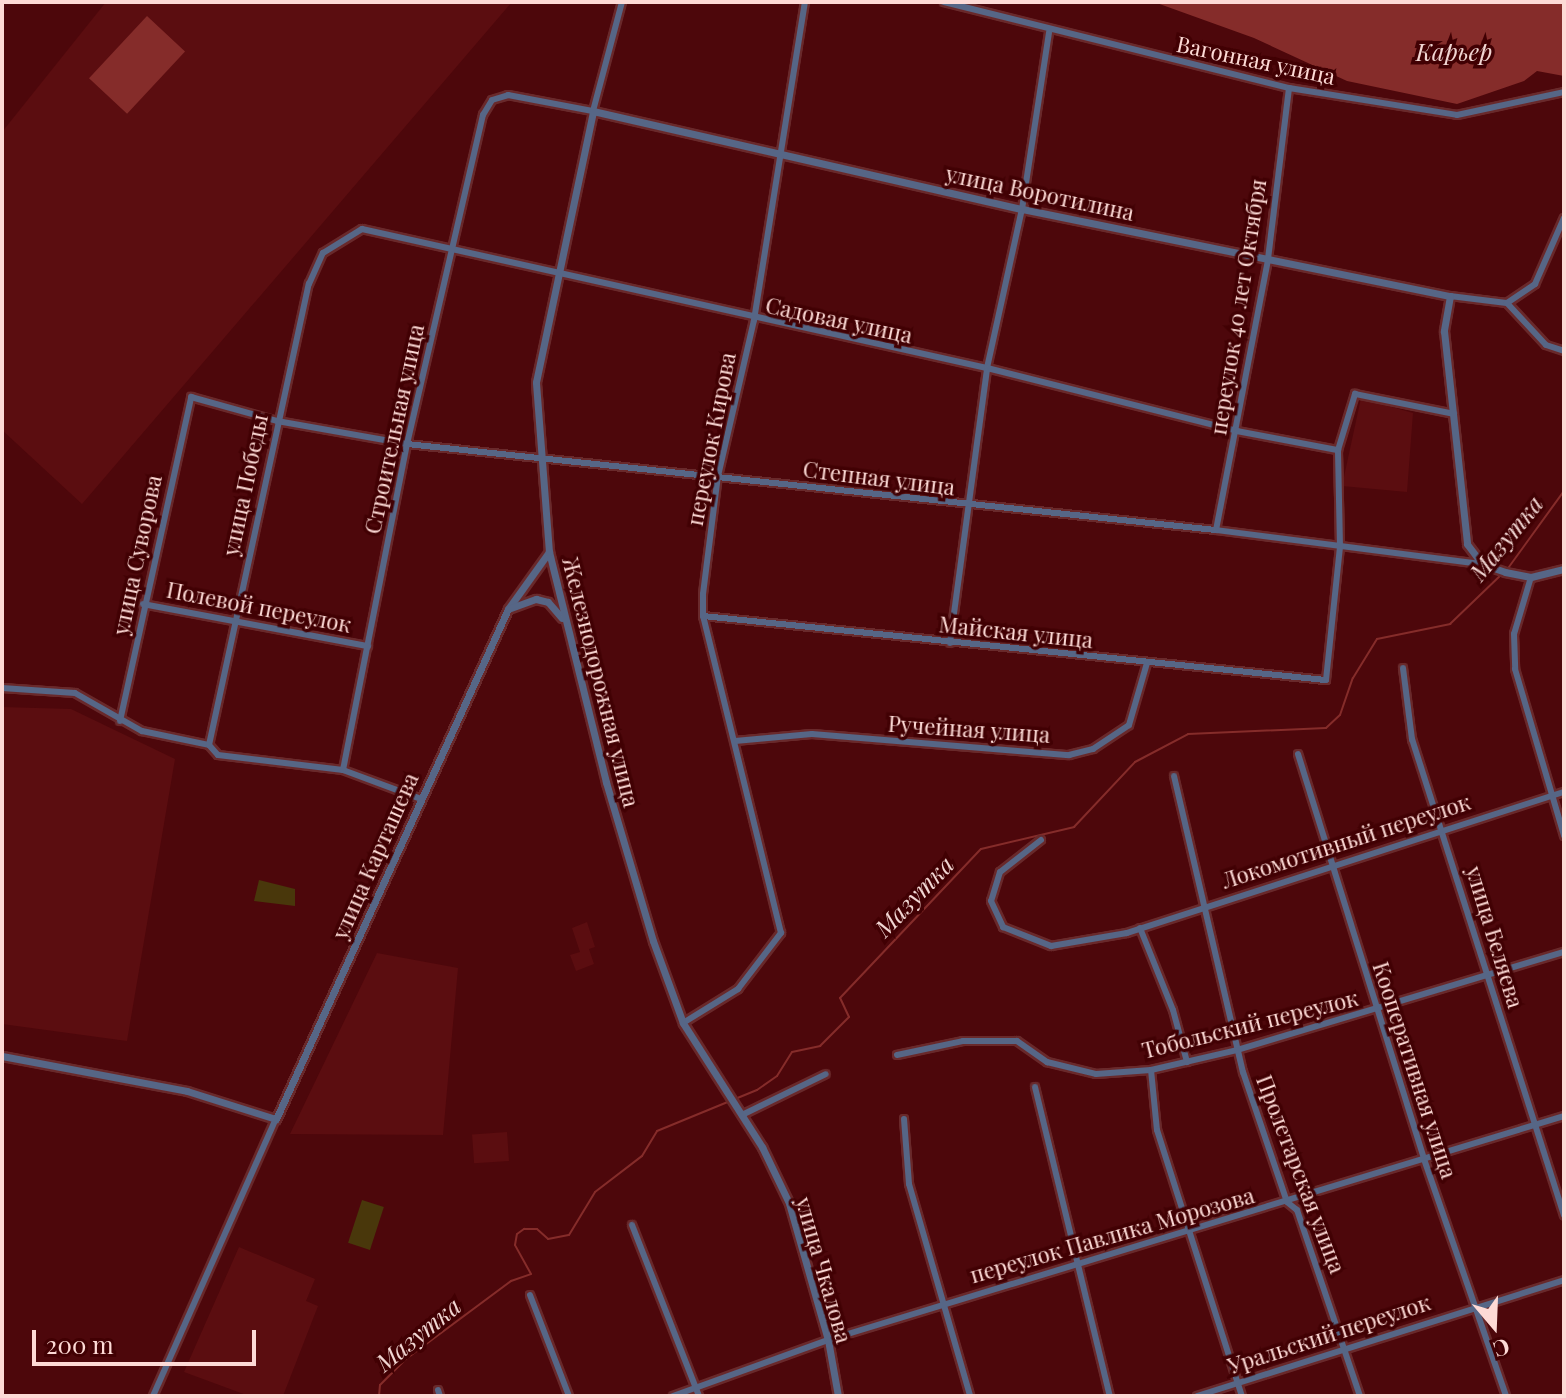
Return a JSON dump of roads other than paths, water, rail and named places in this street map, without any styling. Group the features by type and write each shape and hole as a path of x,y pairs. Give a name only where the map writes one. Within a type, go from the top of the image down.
{"street":[{"name":"Железнодорожная улица","path":"622,2 593,111 536,382 549,552 563,619 653,941 683,1023 742,1115"},
{"name":"переулок Кирова","path":"683,1023 738,989 781,933 703,616 718,476 754,320 805,2"},
{"name":"Вагонная улица","path":"944,2 1049,32 1289,88 1457,115 1564,92"},
{"path":"950,643 965,506 987,368 1022,209 1049,32"},
{"name":"переулок 40 лет Октября","path":"1216,530 1268,259 1289,88"},
{"name":"улица Воротилина","path":"492,100 508,95 593,111 1022,209 1450,296 1507,303"},
{"name":"Строительная улица","path":"343,770 407,444 483,115 492,100"},
{"path":"1564,218 1539,277 1507,303 1546,345 1564,351"},
{"name":"Садовая улица","path":"336,241 362,229 376,229 754,320 987,368 1237,431 1338,450"},
{"name":"улица Победы","path":"209,745 277,421 315,267 336,241"},
{"path":"1450,296 1444,331 1467,544 1482,564"},
{"path":"1340,547 1338,450 1355,394 1454,414"},
{"name":"Степная улица","path":"191,397 277,421 407,444 718,476 965,506 1216,530 1482,564 1531,577 1564,569"},
{"name":"улица Суворова","path":"120,721 143,604 191,397"},
{"name":"Майская улица","path":"703,616 1326,680 1340,547"},
{"name":"улица Карташева","path":"153,1396 508,609 549,552"},
{"path":"1531,577 1514,634 1515,669 1564,836"},
{"path":"508,609 536,599 548,602 563,619"},
{"name":"Полевой переулок","path":"143,604 368,646"},
{"name":"Ручейная улица","path":"735,741 812,734 1069,755 1093,749 1129,725 1147,663"},
{"name":"улица Беляева","path":"1403,668 1412,739 1564,1215"},
{"path":"2,688 75,693 120,721 159,737 209,745 230,759 343,770 421,799"},
{"name":"Кооперативная улица","path":"1298,754 1424,1159 1506,1396"},
{"name":"Пролетарская улица","path":"1174,776 1237,1050 1287,1202 1297,1210 1360,1396"},
{"name":"Локомотивный переулок","path":"1041,840 1010,861 992,886 993,912 1003,927 1051,946 1140,928 1330,863 1564,792"},
{"path":"1140,928 1173,1010 1187,1062"},
{"name":"Тобольский переулок","path":"897,1055 963,1041 1017,1041 1047,1062 1096,1074 1151,1070 1237,1050 1487,978 1564,952"},
{"path":"2,1056 187,1091 276,1119"},
{"path":"1151,1070 1157,1130 1186,1234 1242,1396"},
{"path":"742,1115 826,1074"},
{"path":"1035,1087 1081,1263 1110,1396"},
{"name":"улица Чкалова","path":"742,1115 789,1203 828,1340 838,1396"},
{"name":"переулок Павлика Морозова","path":"673,1396 828,1340 941,1304 1186,1234 1564,1116"},
{"path":"904,1119 909,1184 941,1304 970,1396"},
{"path":"632,1225 699,1396"},
{"name":"Уральский переулок","path":"1197,1396 1476,1305 1564,1280"},
{"path":"530,1295 569,1396"}],"water":[{"name":"Карьер","path":"1154,2 1564,2 1564,76 1537,71 1524,81 1457,104 1347,81 1254,38"},
{"path":"147,16 185,51 127,114 89,78"}],"waterway":[{"name":"Мазутка","path":"1506,571 1564,491"},
{"name":"Мазутка","path":"379,1396 380,1385 406,1359 511,1281 531,1274 515,1245 517,1234 524,1229 537,1229 548,1239 569,1235 595,1192 642,1156 657,1131 757,1090 777,1076 792,1052 820,1046 849,1017 840,998 981,849 1074,827 1135,762 1188,734 1326,728 1340,715 1353,678 1377,639 1450,624 1501,575"}]}
